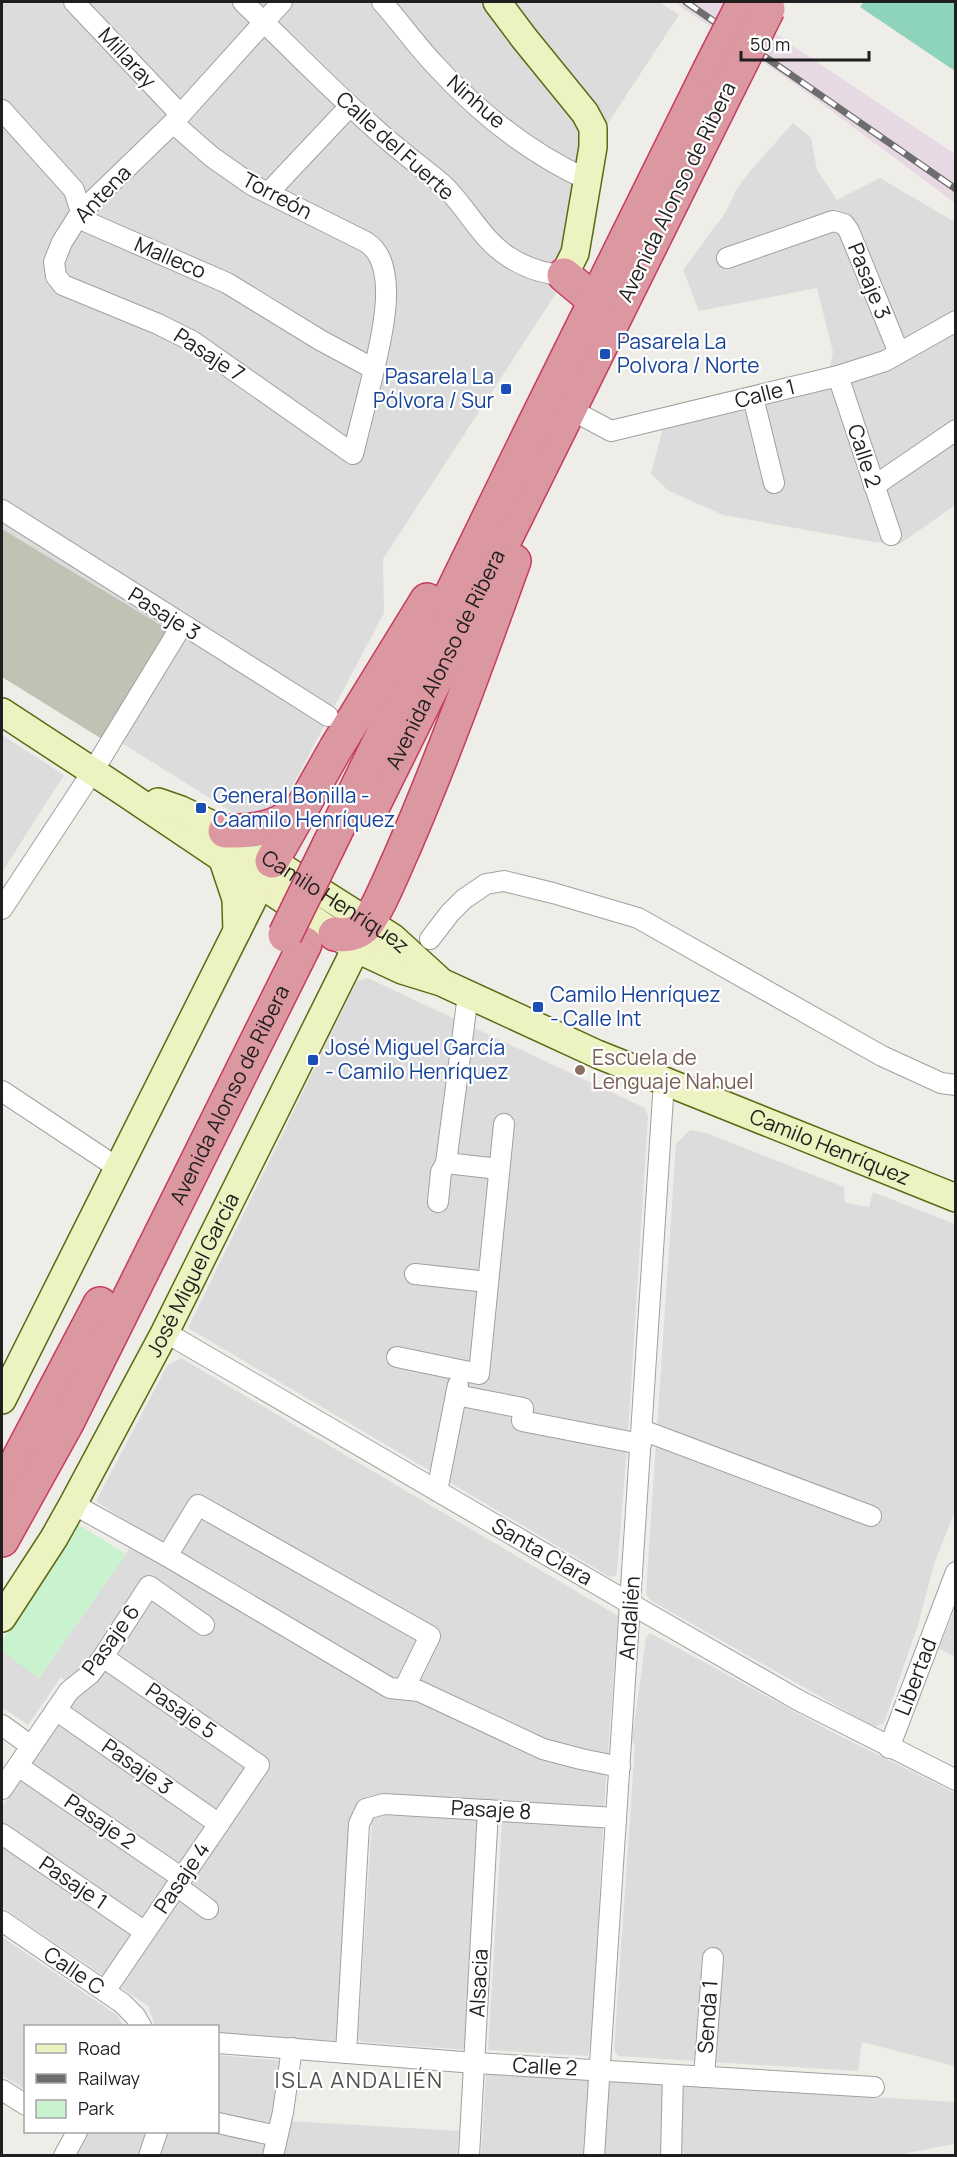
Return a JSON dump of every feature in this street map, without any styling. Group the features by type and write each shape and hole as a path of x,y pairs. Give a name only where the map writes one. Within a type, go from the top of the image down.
{"highway":[{"name":"Avenida Alonso de Ribera","path":"2,1540 330,937 339,850 530,433 596,301 761,4"},
{"name":"Avenida Alonso de Ribera","path":"339,850 566,417 719,79"},
{"path":"564,275 596,301"},
{"path":"330,937 410,835 460,712 566,417"},
{"path":"276,873 303,807 336,748 448,565 480,519 530,433"},
{"path":"223,844 247,831 270,828 285,821 303,807"},
{"name":"Avenida Alonso de Ribera","path":"6,1481 74,1358 330,937"}],"main road":[{"path":"497,2 585,113 592,128 593,147 575,253 564,275"},
{"name":"Camilo Henríquez","path":"2,712 122,790 181,810 223,844 276,873 330,937 399,943 441,982 575,1045 956,1198"},
{"path":"223,844 236,899 237,931"},
{"path":"2,1400 237,931 276,873"},
{"name":"Camilo Henríquez","path":"276,873 330,937"},
{"name":"José Miguel García","path":"2,1618 45,1553 73,1504 165,1332 330,937"}],"street":[{"name":"Millaray","path":"74,2 176,119"},
{"name":"Calle del Fuerte","path":"243,2 350,106 441,184 502,252 539,272 564,275"},
{"path":"263,21 282,2"},
{"name":"Ninhue","path":"382,2 434,65 475,104 541,155 588,180"},
{"name":"Antena","path":"56,276 54,262 62,242 81,212 176,119 263,21"},
{"path":"268,193 350,106"},
{"name":"Malleco","path":"2,110 74,190 87,222 227,283 320,340 374,369"},
{"name":"Torreón","path":"176,119 221,163 252,185 372,245 382,263 386,306 383,335 374,369"},
{"name":"Pasaje 3","path":"727,258 833,221 844,224 849,231 899,353"},
{"name":"Pasaje 7","path":"56,276 63,285 158,324 192,341 353,454 374,369"},
{"name":"Calle 1","path":"566,417 611,432 838,376 885,361 956,321"},
{"name":"Calle 2","path":"838,376 891,535"},
{"path":"753,397 774,483"},
{"path":"874,486 956,430"},
{"name":"Pasaje 3","path":"2,510 328,716"},
{"path":"2,909 93,771 182,625"},
{"path":"430,939 464,899 486,884 504,881 553,893 638,918 882,1056 940,1083 956,1085"},
{"path":"438,1202 441,1172 446,1163 468,995"},
{"name":"Andalién","path":"594,2156 664,1081"},
{"path":"2,1091 118,1168"},
{"path":"436,1491 456,1395 470,1372 488,1282 504,1124"},
{"path":"446,1163 499,1169"},
{"path":"415,1274 488,1282"},
{"name":"Santa Clara","path":"165,1332 798,1700 956,1780"},
{"path":"397,1358 470,1372"},
{"path":"456,1395 523,1408 522,1421 641,1437 871,1516"},
{"path":"73,1504 390,1688 419,1691 543,1749 620,1767"},
{"path":"167,1557 198,1505 430,1636 404,1689"},
{"name":"Libertad","path":"889,1748 956,1572"},
{"name":"Pasaje 6","path":"2,1789 69,1691 90,1674 103,1658 149,1586 204,1625"},
{"name":"Pasaje 5","path":"103,1658 259,1765"},
{"name":"Pasaje 3","path":"56,1710 219,1824"},
{"path":"2,1725 31,1746"},
{"name":"Pasaje 4","path":"105,1991 259,1765"},
{"name":"Pasaje 2","path":"18,1766 179,1882 208,1909"},
{"name":"Pasaje 8","path":"346,2053 359,1824 366,1809 384,1804 616,1818"},
{"name":"Alsacia","path":"469,2156 488,1810"},
{"name":"Pasaje 1","path":"2,1834 145,1932"},
{"name":"Calle C","path":"2,1921 129,2009 140,2025"},
{"name":"Senda 1","path":"704,2077 712,1958"},
{"name":"Calle 2","path":"219,2043 874,2087"},
{"path":"273,2156 287,2088 292,2048"},
{"path":"671,2156 673,2075"},
{"path":"2,2090 24,2104"},
{"path":"219,2123 277,2136"},
{"path":"64,2156 74,2133"},
{"path":"149,2156 157,2133"}],"shaded area":[{"path":"2,2 659,2 679,15 608,123 594,235 383,559 384,613 267,834 2,668"},
{"path":"674,2 731,2 955,154 955,203 798,86"},
{"path":"793,123 811,138 817,170 837,200 880,178 955,222 955,505 900,544 874,542 723,515 669,491 651,474 664,424 826,382 833,352 817,288 699,311 683,270 726,212 736,190"},
{"path":"2,529 167,629 102,739 2,677"},
{"path":"2,735 64,775 2,872"},
{"path":"368,978 645,1108 648,1116 627,1448 615,1576 610,1577 188,1328 357,981"},
{"path":"690,1130 706,1133 844,1187 845,1203 869,1207 873,1192 955,1224 955,1511 934,1564 918,1625 884,1723 874,1727 650,1600 646,1593 676,1144"},
{"path":"181,1358 618,1616 604,1807 372,1799 339,2041 219,2035 219,2025 155,2025 148,2006 2,1907 2,1807 80,1692 61,1677 28,1725 2,1707 2,1648 39,1678 126,1554 138,1529 96,1501 167,1366"},
{"path":"955,1608 955,1656 939,1649"},
{"path":"650,1633 838,1735 955,1793 955,2066 862,2042 858,2071 618,2056 614,2050 635,1746 632,1740 646,1638"},
{"path":"375,1815 479,1819 467,2050 361,2042 358,2038 372,1820"},
{"path":"502,1821 603,1828 592,2038 588,2056 488,2050"},
{"path":"2,1937 118,2016 122,2025 24,2025 24,2088 2,2075"},
{"path":"219,2055 284,2061 273,2128 219,2116"},
{"path":"486,2074 955,2102 955,2144 896,2155 481,2156"},
{"path":"289,2121 459,2131 457,2155 281,2156"},
{"path":"219,2132 269,2139 264,2155 157,2156 165,2133"},
{"path":"88,2133 154,2133 145,2155 77,2156"}],"green space":[{"path":"864,2 955,2 955,71 860,7"},
{"path":"76,1523 126,1554 39,1678 2,1651 2,1641"}],"railway":[{"path":"686,2 956,189"}],"place":[{"name":"Pasarela La Polvora / Norte","path":"605,354"},
{"name":"Pasarela La Pólvora / Sur","path":"506,389"},
{"name":"General Bonilla - Caamilo Henríquez","path":"201,808"},
{"name":"Camilo Henríquez - Calle Int","path":"538,1007"},
{"name":"José Miguel García - Camilo Henríquez","path":"313,1060"},
{"name":"Escuela de Lenguaje Nahuel","path":"580,1070"}],"district":[{"name":"ISLA ANDALIÉN","path":"359,2080"}]}
